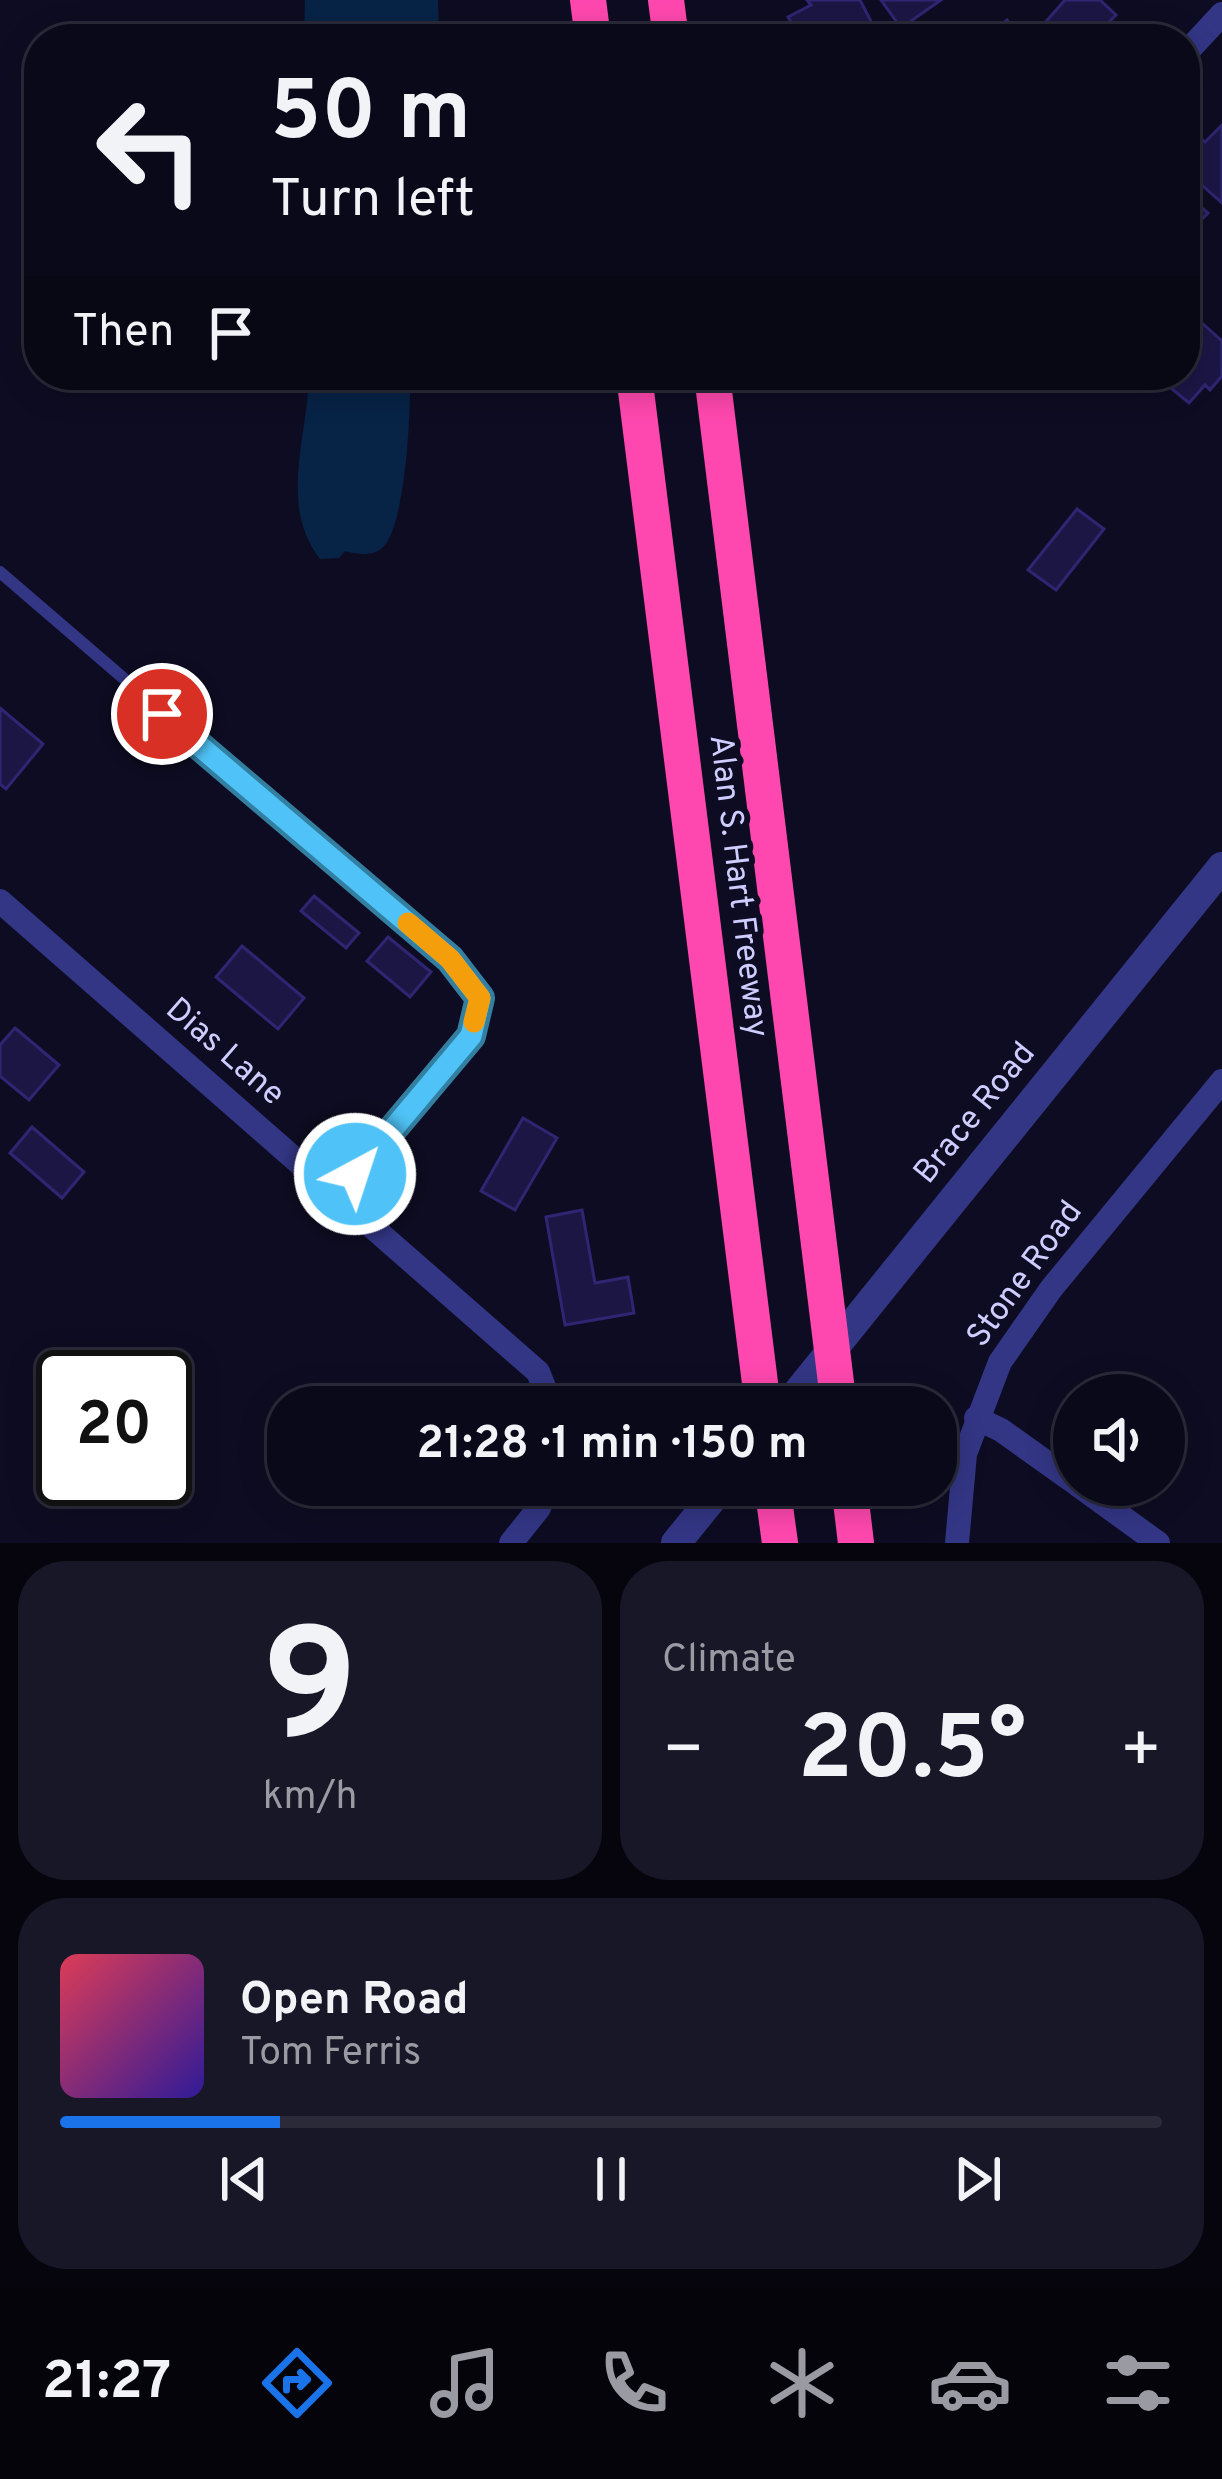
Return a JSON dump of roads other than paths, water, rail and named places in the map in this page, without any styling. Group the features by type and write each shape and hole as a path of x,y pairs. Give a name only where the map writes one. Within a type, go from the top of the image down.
{"highway":[{"name":"Alan S. Hart Freeway","path":"636,390 760,1386"},
{"name":"Alan S. Hart Freeway","path":"714,390 836,1386"},
{"path":"775,1506 780,1543"},
{"path":"852,1506 856,1543"}],"street":[{"path":"1200,38 1222,14"},
{"name":"Brace Road","path":"803,1386 1222,867"},
{"name":"Dias Lane","path":"0,901 538,1372 544,1386"},
{"name":"Stone Road","path":"958,1543 965,1454 1000,1362 1021,1328 1222,1081"},
{"path":"976,1418 1053,1467"},
{"path":"511,1543 540,1506"},
{"path":"680,1538 706,1506"},
{"path":"1107,1506 1158,1543"}],"lane":[{"path":"0,572 450,959 480,998 471,1036 337,1196"}],"water":[{"path":"305,0 438,0 439,24 304,24"},
{"path":"308,390 410,390 396,519 377,552 345,551 339,558 320,559 307,538 300,516 298,470"}]}
